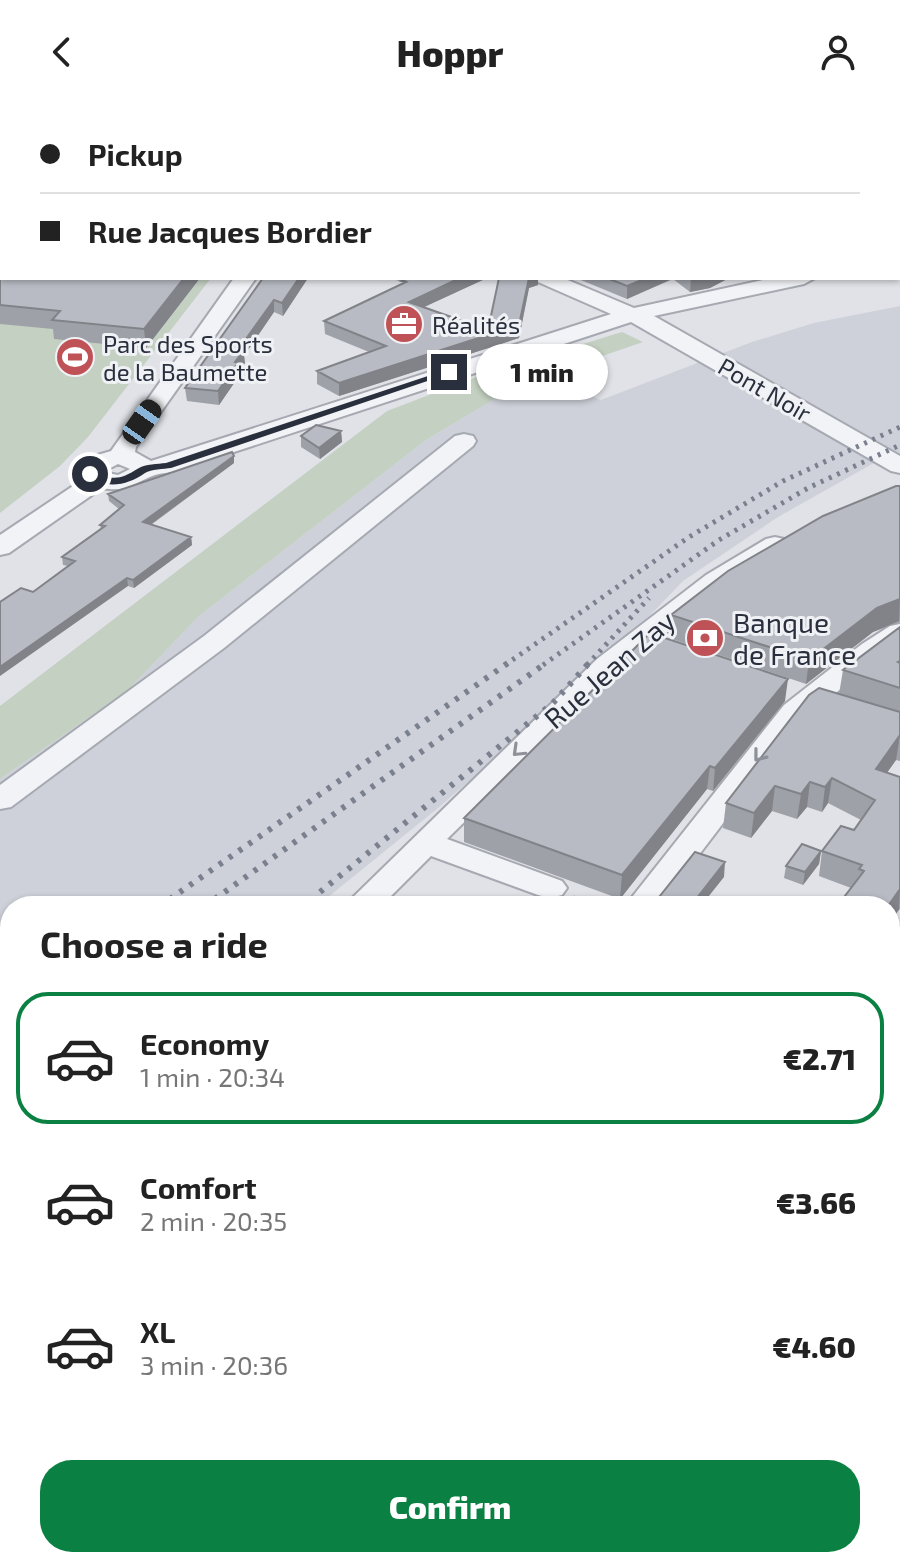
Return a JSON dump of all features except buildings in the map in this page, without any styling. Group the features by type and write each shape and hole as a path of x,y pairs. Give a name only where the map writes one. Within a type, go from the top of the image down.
{"street":[{"path":"0,547 98,480 126,481 137,476 124,447 244,280"},
{"name":"Pont Noir","path":"550,280 634,315 898,465"},
{"path":"132,463 167,466 634,315 795,280"},
{"path":"0,800 214,642 464,441"},
{"name":"Rue Jean Zay","path":"371,896 635,639 734,567 803,533"},
{"path":"650,896 794,711 798,694 900,632"},
{"path":"635,639 674,652"},
{"path":"798,694 844,709"},
{"path":"427,843 550,888"}],"shaded area":[{"path":"900,306 900,455 872,464 778,517 683,581 600,667 438,808 329,896 0,896 0,779 127,691 199,616 426,440 518,385 573,389 601,400 752,342 814,323"}],"green space":[{"name":"Parc des Sports de la Baumette","path":"0,280 209,280 88,437 60,466 0,513"},
{"path":"622,332 643,342 518,385 426,440 199,616 127,691 0,779 0,706 387,411 479,376"}],"railway":[{"path":"505,665 689,537 783,481 900,427"},
{"path":"543,665 719,540 808,488 900,445"},
{"path":"587,665 649,598"},
{"path":"174,896 508,663"},
{"path":"219,896 546,663"},
{"path":"320,892 553,703 589,663"}],"place":[{"name":"Réalités","path":"404,324"},
{"name":"Parc des Sports de la Baumette","path":"75,357"},
{"name":"Banque de France","path":"705,638"}],"route":[{"path":"90,474 102,481 126,481 143,470 167,466 449,372"}]}
